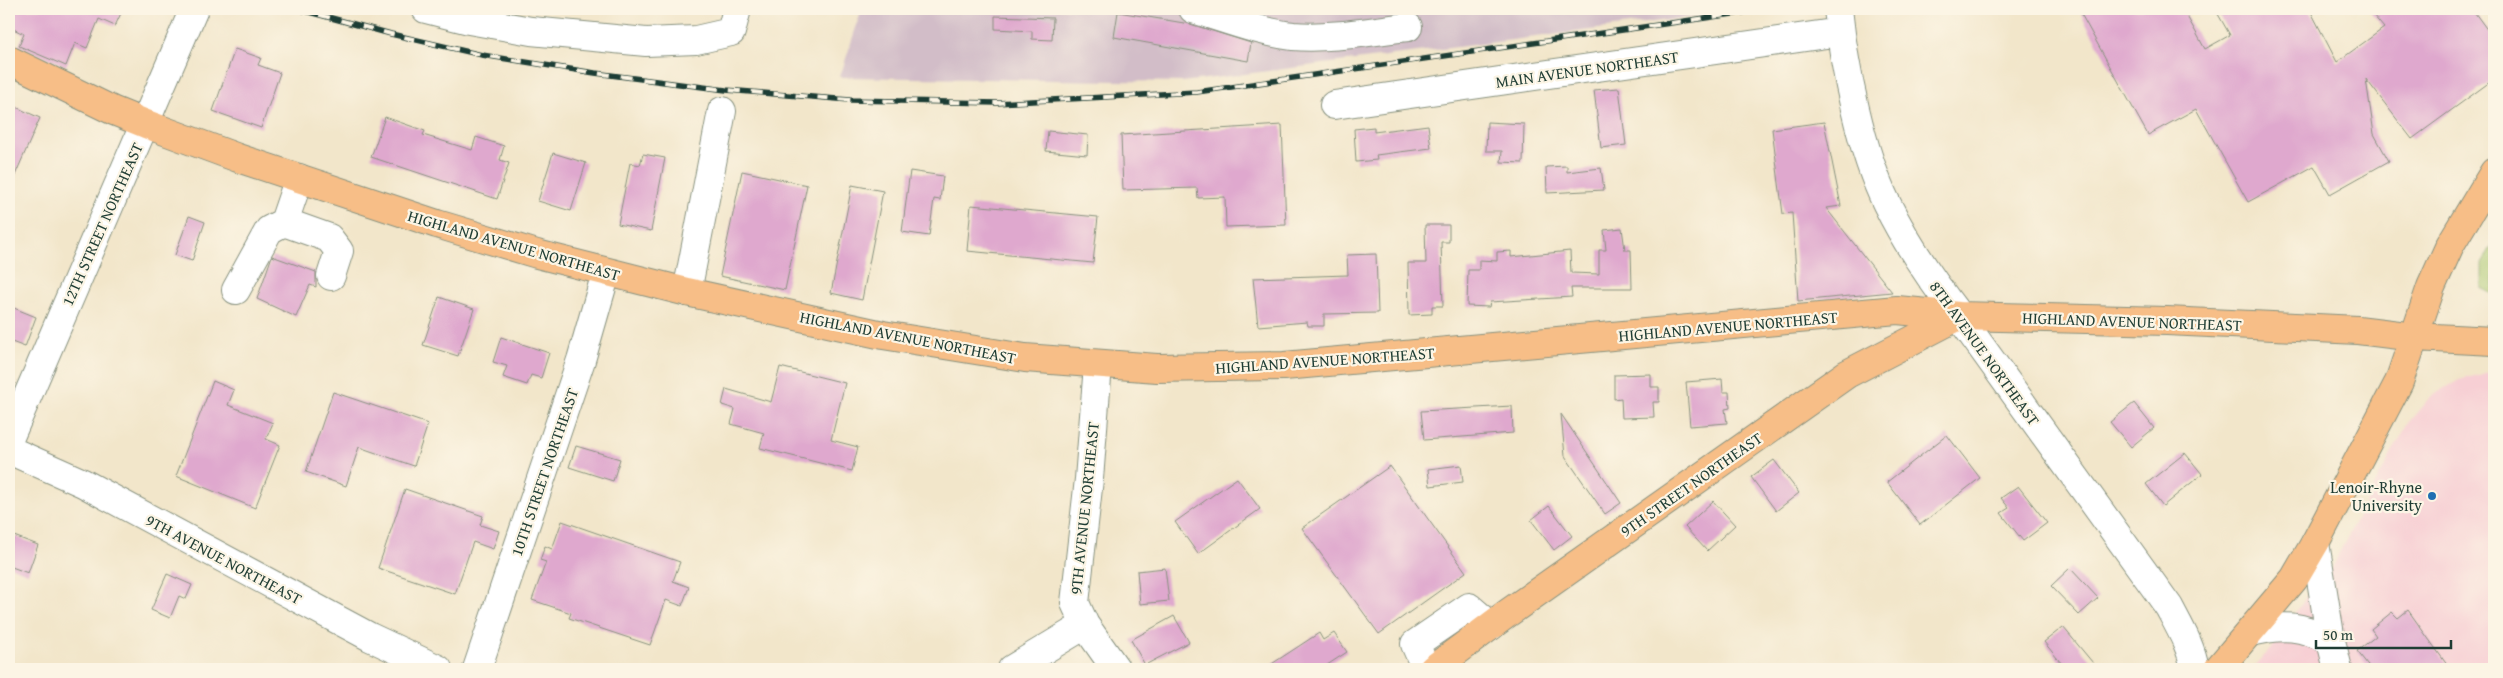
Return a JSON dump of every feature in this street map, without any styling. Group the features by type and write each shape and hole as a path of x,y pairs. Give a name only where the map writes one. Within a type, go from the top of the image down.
{"main road":[{"name":"HIGHLAND AVENUE NORTHEAST","path":"9,60 114,111 146,124 437,224 606,273 687,292 930,344 1025,358 1098,365 1200,369 1284,366 1897,310 1959,316 2260,325 2358,330 2415,337 2494,341"},
{"path":"2218,669 2294,579 2315,543 2399,382 2431,287 2450,244 2494,172"},
{"name":"9TH STREET NORTHEAST","path":"1433,669 1847,374 1959,316"}],"street":[{"name":"12TH STREET NORTHEAST","path":"9,439 194,9"},
{"path":"426,9 469,20 531,30 646,42 696,40 734,21"},
{"path":"1193,9 1259,30 1294,36 1319,36 1408,27"},
{"name":"MAIN AVENUE NORTHEAST","path":"1334,105 1839,21"},
{"name":"8TH AVENUE NORTHEAST","path":"1839,21 1853,100 1869,155 1886,203 1930,278 2164,600 2185,636 2195,669"},
{"path":"687,292 722,111"},
{"path":"236,290 268,230 284,222 299,178"},
{"path":"284,222 329,238 340,251 331,276"},
{"name":"10TH STREET NORTHEAST","path":"476,669 581,360 606,273"},
{"name":"9TH AVENUE NORTHEAST","path":"1098,365 1075,603 1085,625 1116,669"},
{"name":"9TH AVENUE NORTHEAST","path":"9,450 83,483 370,637 438,669"},
{"path":"2315,543 2330,641 2338,669"},
{"path":"1426,669 1415,644 1469,607 1491,626"},
{"path":"1012,669 1085,625"},
{"path":"2251,632 2273,626 2295,627 2310,630 2330,641"}],"shaded area":[{"path":"862,9 1755,9 1182,82 840,77"},
{"name":"Lenoir-Rhyne University","path":"2494,371 2494,669 2252,669 2279,640 2311,589 2331,568 2408,423 2430,397 2459,380"}],"green space":[{"path":"2494,242 2494,295 2482,288 2482,263"}],"building":[{"path":"9,9 123,9 115,26 99,19 87,48 75,43 66,66 19,46 24,34 9,27"},
{"path":"2090,9 2183,9 2205,49 2230,35 2215,9 2310,10 2337,62 2384,28 2368,9 2472,9 2494,39 2494,79 2412,139 2366,79 2374,134 2389,161 2330,194 2314,166 2248,202 2196,109 2148,135 2081,14"},
{"path":"1118,12 1190,24 1251,43 1248,61 1114,37"},
{"path":"995,16 1053,18 1052,40 1032,39 1032,31 995,29"},
{"path":"235,49 261,58 258,65 280,73 261,128 213,111"},
{"path":"1619,88 1626,145 1601,148 1594,90"},
{"path":"9,104 40,118 9,189"},
{"path":"385,117 425,131 423,135 472,150 476,137 504,146 500,160 509,163 497,199 371,157"},
{"path":"1487,122 1524,124 1523,163 1501,162 1502,151 1486,151"},
{"path":"1824,122 1841,206 1826,208 1892,292 1798,301 1792,213 1783,214 1772,129"},
{"path":"1282,125 1286,225 1226,227 1225,197 1198,198 1197,188 1123,190 1121,135"},
{"path":"1428,125 1431,148 1376,155 1377,160 1356,162 1354,129 1374,127 1374,132"},
{"path":"1048,131 1088,135 1087,155 1046,151"},
{"path":"553,153 586,163 571,211 538,201"},
{"path":"643,154 665,158 651,231 618,224 630,163 640,165"},
{"path":"1567,166 1567,172 1601,168 1604,190 1547,193 1546,167"},
{"path":"742,171 807,185 785,290 720,276"},
{"path":"910,171 943,176 940,200 934,199 929,236 902,232"},
{"path":"852,185 883,191 862,300 831,293"},
{"path":"971,205 1098,217 1093,263 967,251"},
{"path":"189,216 205,222 192,261 175,255"},
{"path":"1425,225 1449,225 1449,242 1441,242 1443,306 1432,306 1432,314 1409,315 1408,263 1426,263"},
{"path":"1622,228 1625,250 1631,250 1632,288 1571,288 1572,297 1490,302 1489,307 1467,306 1468,270 1479,270 1479,260 1497,261 1497,252 1511,251 1511,257 1570,251 1571,273 1599,274 1599,250 1606,250 1604,230"},
{"path":"1376,254 1378,313 1324,314 1324,326 1308,326 1307,322 1258,326 1253,278 1348,275 1347,255"},
{"path":"272,256 316,272 316,287 310,285 296,317 257,299"},
{"path":"439,297 474,309 458,356 423,345"},
{"path":"9,306 36,317 25,347 9,341"},
{"path":"501,337 549,353 541,378 531,375 527,385 503,377 507,366 493,362"},
{"path":"780,367 845,383 831,440 858,447 852,471 760,448 764,433 731,424 735,409 722,405 726,389 771,402"},
{"path":"1651,374 1651,387 1659,387 1659,402 1653,402 1654,417 1622,418 1621,398 1614,399 1614,375"},
{"path":"1722,379 1723,392 1729,392 1730,408 1725,409 1727,423 1690,426 1686,382"},
{"path":"213,381 234,390 228,405 273,423 266,439 280,445 255,508 176,476"},
{"path":"333,392 428,424 414,466 359,447 346,486 306,472"},
{"path":"2134,403 2154,428 2131,447 2110,422"},
{"path":"1512,406 1513,433 1424,440 1421,411"},
{"path":"1561,414 1621,503 1605,514 1565,456"},
{"path":"1947,435 1980,478 1920,525 1887,482"},
{"path":"576,446 620,459 613,481 569,467"},
{"path":"2185,453 2202,474 2163,506 2146,484"},
{"path":"1774,460 1799,493 1776,511 1751,477"},
{"path":"1461,465 1463,482 1430,486 1428,469"},
{"path":"1390,466 1466,572 1379,634 1302,528"},
{"path":"1237,478 1260,509 1198,554 1175,522"},
{"path":"2018,486 2047,523 2023,541 2001,513 2009,508 2001,498"},
{"path":"405,489 483,516 480,525 499,531 493,549 473,542 455,594 378,568"},
{"path":"1713,501 1735,525 1707,551 1685,527"},
{"path":"1549,506 1572,536 1554,550 1531,520"},
{"path":"562,521 680,562 673,581 689,587 682,606 666,600 650,645 569,618 571,613 532,600 546,562 540,560 545,546 552,549"},
{"path":"14,536 38,545 28,573 9,566 9,551"},
{"path":"1165,568 1169,601 1140,604 1137,571"},
{"path":"2070,568 2098,598 2079,615 2051,586"},
{"path":"167,574 192,585 186,599 179,596 170,618 151,610"},
{"path":"2408,610 2450,669 2371,669 2357,651 2376,636 2371,629 2392,612 2398,618"},
{"path":"1174,616 1189,642 1145,665 1131,640"},
{"path":"2063,627 2098,669 2066,669 2044,642"},
{"path":"1319,633 1323,640 1334,633 1347,652 1321,669 1264,669"}],"railway":[{"path":"298,9 391,34 482,55 595,73 726,90 850,100 997,103 1197,92 1767,9"}],"place":[{"name":"Lenoir-Rhyne University","path":"2432,496"}]}
